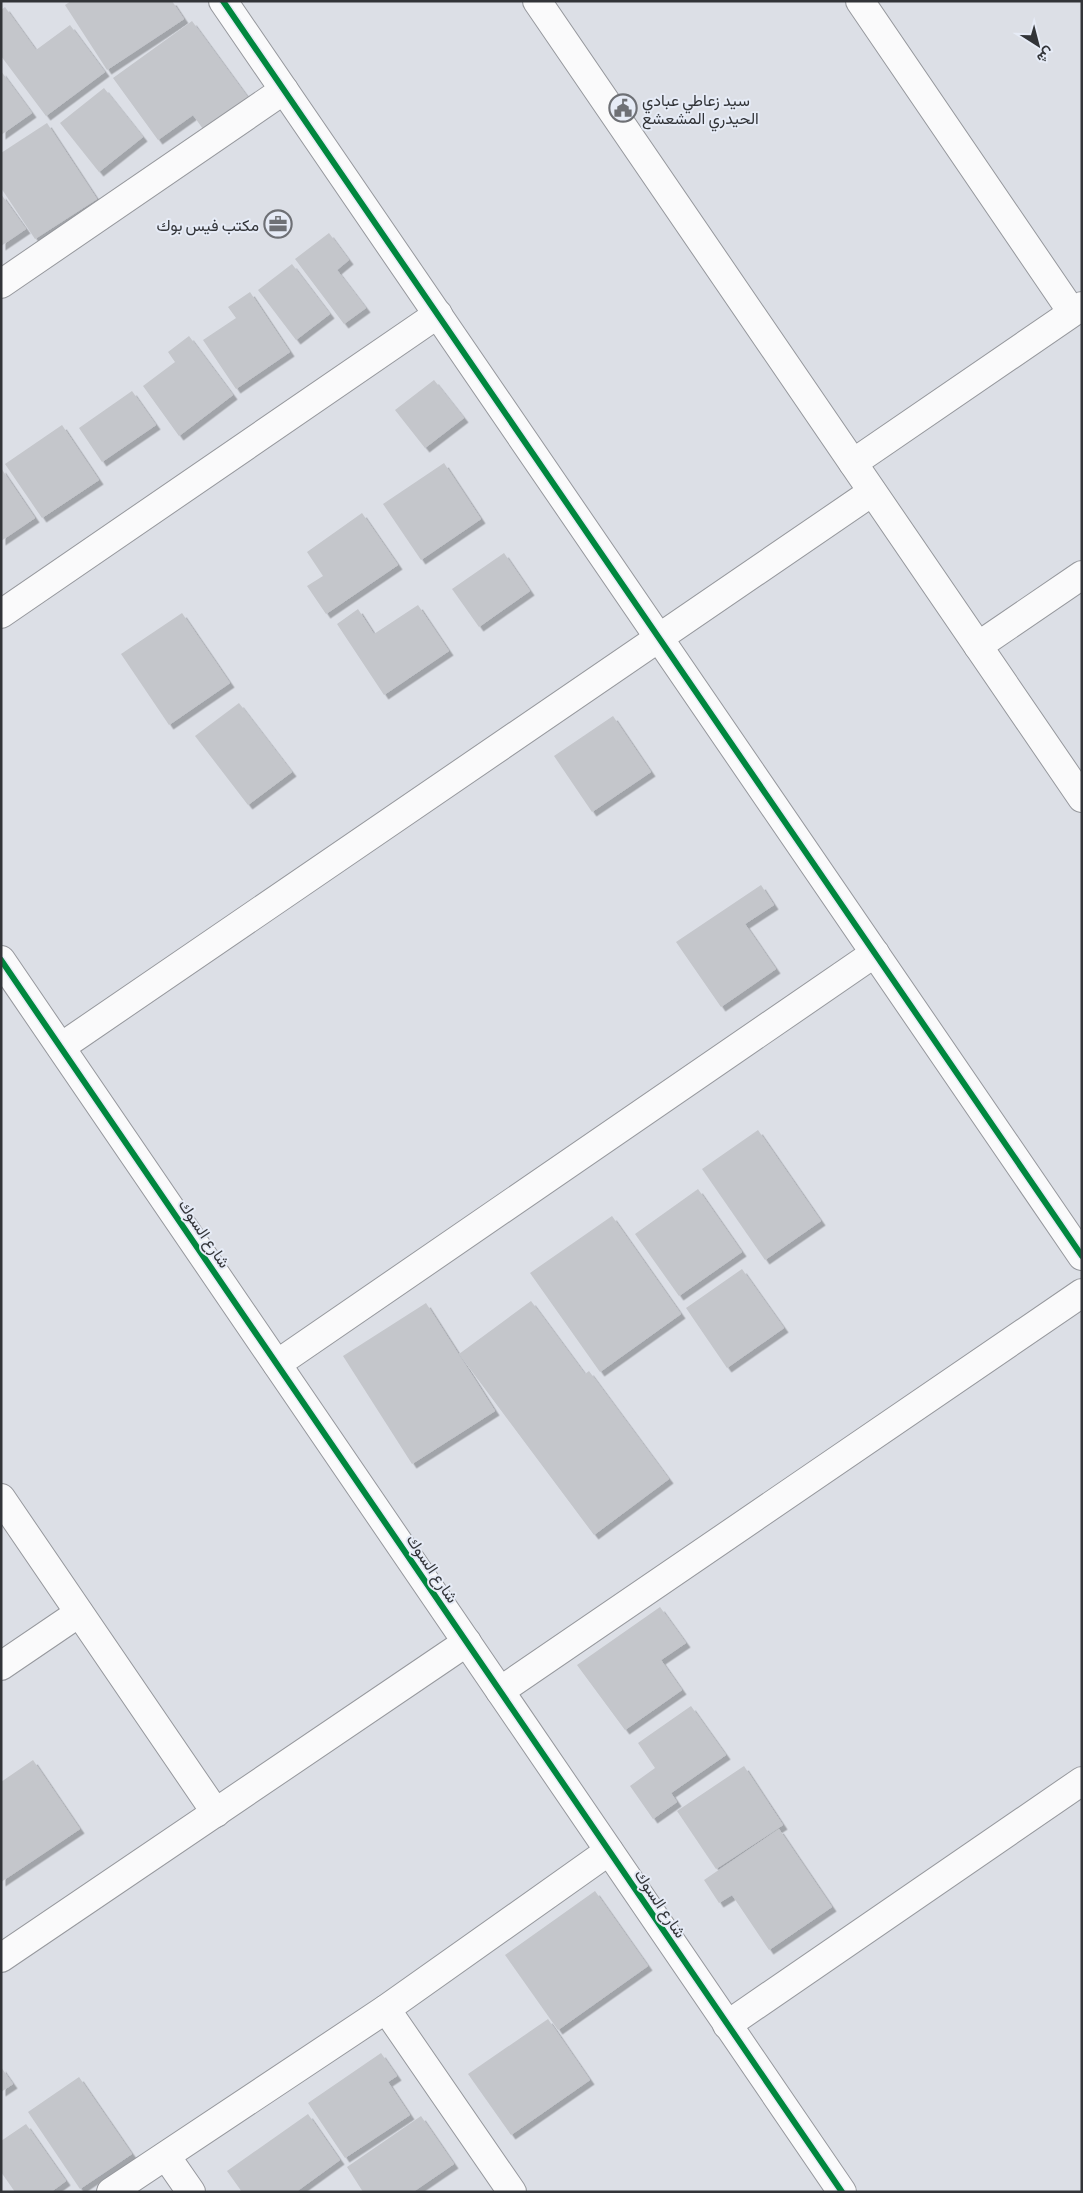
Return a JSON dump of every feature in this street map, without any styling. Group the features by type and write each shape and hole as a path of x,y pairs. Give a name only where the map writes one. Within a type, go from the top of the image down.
{"street":[{"path":"223,1 1082,1256"},
{"path":"537,1 1082,798"},
{"path":"853,462 1077,309 860,1"},
{"path":"1,284 284,90"},
{"path":"1,614 438,314"},
{"path":"61,1047 872,492"},
{"path":"978,646 1082,575"},
{"path":"277,1364 875,953"},
{"name":"شارع السوك","path":"1,960 842,2192"},
{"path":"500,1691 1082,1293"},
{"path":"1,1498 216,1814"},
{"path":"1,1666 79,1613"},
{"path":"1,1958 467,1642"},
{"path":"727,2025 1082,1782"},
{"path":"110,2192 386,2009 609,1851"},
{"path":"386,2009 512,2192"},
{"path":"166,2156 191,2192"}],"building":[{"path":"71,1 172,1 184,19 107,70 65,5"},
{"path":"5,7 36,50 70,25 105,72 46,116 1,56 1,10"},
{"path":"192,21 252,103 208,136 193,115 158,140 113,78"},
{"path":"1,71 32,113 1,135"},
{"path":"104,88 143,137 99,172 60,123"},
{"path":"47,123 97,199 35,239 1,188 1,153"},
{"path":"1,194 26,229 1,246"},
{"path":"329,233 349,260 337,270 366,308 344,324 295,259"},
{"path":"292,264 330,314 296,340 258,290"},
{"path":"250,292 290,352 236,389 203,340 236,318 228,307"},
{"path":"189,336 233,395 179,436 143,386 175,362 168,352"},
{"path":"434,380 464,418 425,448 395,410"},
{"path":"132,391 156,425 102,462 79,428"},
{"path":"62,425 99,480 42,518 5,464"},
{"path":"444,463 481,519 421,560 383,504"},
{"path":"1,468 35,518 1,541"},
{"path":"362,513 398,565 326,614 307,586 323,576 307,552"},
{"path":"504,553 530,591 479,627 452,589"},
{"path":"418,605 449,651 384,695 337,624 358,609 374,634"},
{"path":"182,613 230,683 169,725 121,654"},
{"path":"239,703 292,772 248,805 195,736"},
{"path":"613,716 651,772 592,812 554,756"},
{"path":"761,885 774,905 745,924 776,969 721,1007 676,942"},
{"path":"758,1130 821,1221 765,1260 702,1169"},
{"path":"698,1189 742,1252 679,1296 635,1234"},
{"path":"612,1216 681,1314 600,1372 530,1273"},
{"path":"742,1269 784,1328 727,1368 686,1308"},
{"path":"531,1301 585,1374 589,1371 669,1479 594,1535 459,1354"},
{"path":"426,1303 495,1411 412,1464 343,1356"},
{"path":"660,1607 686,1643 661,1660 682,1690 625,1730 577,1665"},
{"path":"691,1706 726,1755 671,1793 677,1802 653,1819 630,1786 655,1768 638,1743"},
{"path":"33,1760 80,1829 1,1882 1,1782"},
{"path":"744,1766 783,1825 716,1869 677,1811"},
{"path":"779,1829 832,1907 769,1950 732,1895 719,1903 704,1880"},
{"path":"595,1891 648,1966 558,2030 505,1955"},
{"path":"548,2019 590,2080 511,2135 468,2074"},
{"path":"381,2053 397,2076 388,2082 410,2115 345,2158 308,2103"},
{"path":"1,2067 13,2084 1,2092"},
{"path":"79,2077 132,2154 80,2189 28,2112"},
{"path":"308,2114 340,2160 296,2192 242,2192 227,2171"},
{"path":"421,2116 454,2164 413,2192 363,2192 347,2167"},
{"path":"26,2124 66,2181 51,2192 15,2192 1,2172 1,2141"}],"cycle path":[{"path":"223,1 1082,1256"},
{"path":"1,960 842,2192"}],"place":[{"name":"سيد زعاطي عبادي الحيدري المشعشع","path":"623,108"},
{"name":"مكتب فيس بوك","path":"278,224"}]}
